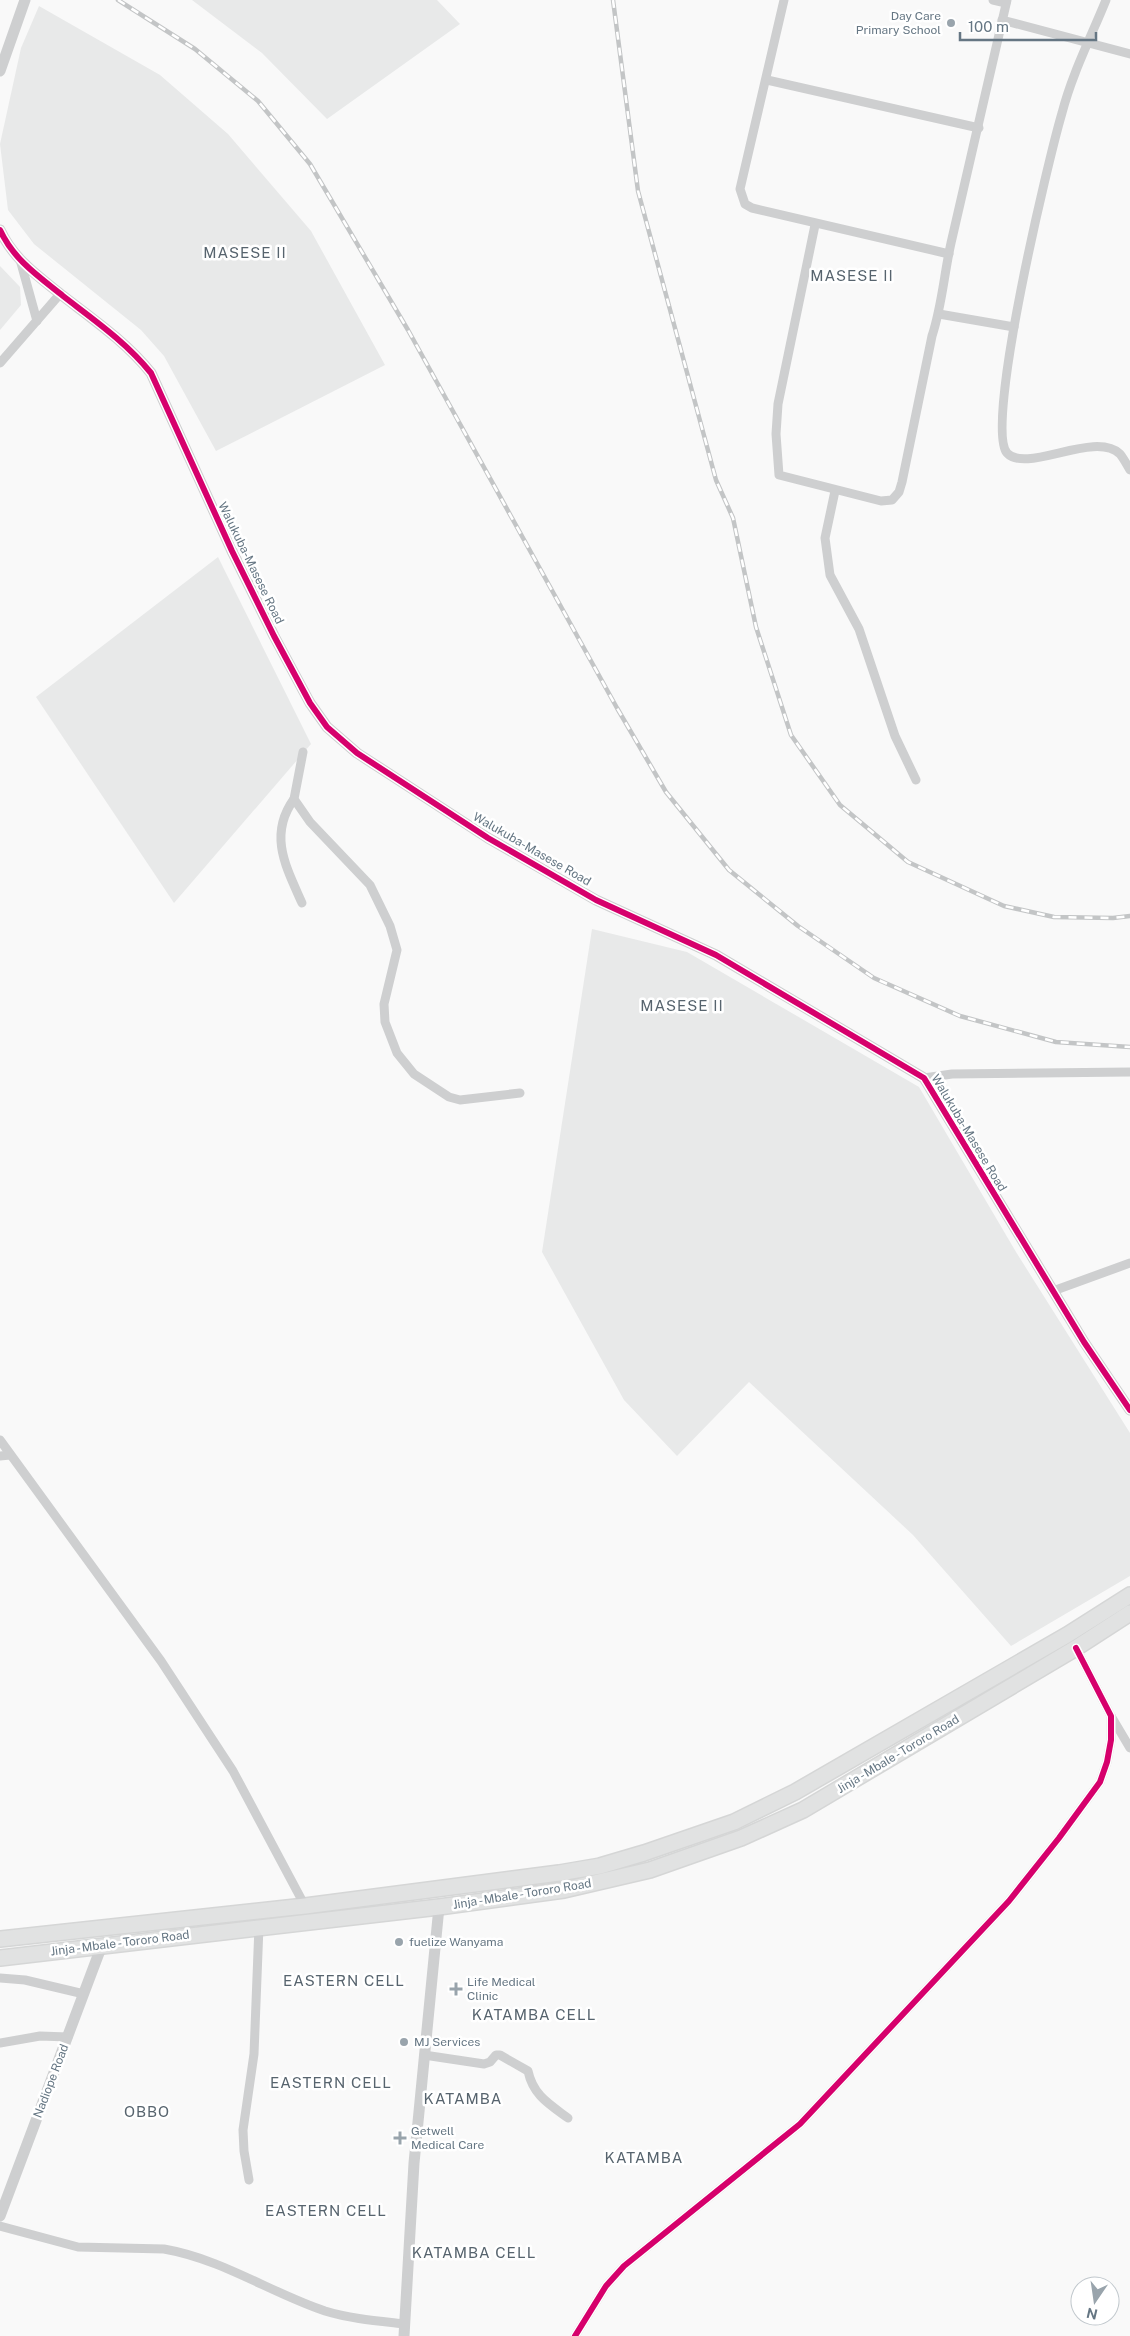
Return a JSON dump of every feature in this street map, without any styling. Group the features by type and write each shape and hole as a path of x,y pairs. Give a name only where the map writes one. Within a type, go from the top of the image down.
{"highway":[{"name":"Jinja - Mbale - Tororo Road","path":"0,1940 305,1906 600,1866 734,1822 795,1792 1066,1635 1130,1595"},
{"name":"Jinja - Mbale - Tororo Road","path":"0,1958 259,1926 439,1907 564,1890 650,1870 741,1838 803,1810 1076,1648 1130,1613"}],"street":[{"path":"0,71 25,0"},
{"path":"784,0 767,80 740,189 745,204 752,208 816,224 949,254"},
{"path":"816,224 778,404 776,434 779,475 835,491 881,501 892,500 899,492 932,336 939,314 949,254 1006,2 993,0"},
{"path":"1106,0 1062,111 1036,220 1014,327 1001,440 1007,453 1016,459 1031,458 1071,449 1109,448 1119,454 1130,470"},
{"path":"1002,20 1130,54"},
{"path":"767,80 979,128"},
{"name":"Walukuba-Masese Road","path":"0,230 21,263 136,354 151,373 232,551 274,636 310,703 327,727 340,740 403,784 488,838 596,900 716,955 924,1078 1052,1291 1130,1410"},
{"path":"21,263 37,321"},
{"path":"0,363 60,294"},
{"path":"939,314 1014,327"},
{"path":"835,491 825,538 830,575 859,630 895,736 916,780"},
{"path":"302,903 284,863 280,840 284,812 294,799 303,752"},
{"path":"294,799 310,822 370,885 390,926 397,950 388,980 384,1013 385,1022 397,1053 414,1074 449,1098 460,1100 520,1092"},
{"path":"924,1078 952,1074 1130,1072"},
{"path":"1052,1291 1130,1263"},
{"path":"0,1440 161,1661 232,1771 305,1906"},
{"path":"0,1456 10,1455"},
{"path":"1076,1648 1111,1716 1130,1748"},
{"path":"575,2336 606,2286 624,2266 800,2124 1009,1900 1059,1838 1100,1782 1107,1762 1111,1740 1111,1716"},
{"path":"0,2226 78,2247 164,2249 178,2252 239,2274 273,2291 325,2311 404,2330 414,2163 439,1907"},
{"path":"248,2180 243,2130 254,2054 259,1926"},
{"name":"Nadiope Road","path":"0,2216 102,1945"},
{"path":"0,1978 25,1980 84,1994"},
{"path":"0,2043 40,2036 68,2037"},
{"path":"424,2055 484,2064 490,2062 496,2055 500,2055 528,2071 532,2088 537,2095 568,2118"}],"shaded area":[{"path":"192,0 437,0 460,24 327,119 262,53"},
{"path":"39,6 160,75 228,134 311,231 385,365 216,451 164,356 141,330 34,244 8,210 0,144 21,48"},
{"path":"0,266 20,287 21,305 0,330"},
{"path":"218,557 311,744 174,903 36,697"},
{"path":"592,929 687,952 919,1087 1016,1252 1130,1433 1130,1576 1011,1646 913,1535 749,1382 677,1456 624,1400 542,1252"}],"railway":[{"path":"118,0 195,49 258,101 310,164 408,330 617,708 666,792 729,870 798,926 874,978 960,1016 1056,1042 1130,1047"},
{"path":"613,0 638,191 716,480 733,518 756,627 791,735 840,805 908,862 1004,906 1054,917 1113,918 1130,916"}],"cycle path":[{"path":"0,230 12,250 27,267 120,341 151,373 232,551 274,636 310,703 327,727 357,753 488,838 596,900 716,955 924,1078 1084,1342 1130,1410"},
{"path":"575,2336 606,2286 624,2266 800,2124 1009,1901 1100,1782 1107,1762 1111,1740 1111,1716 1076,1648"}],"place":[{"name":"Day Care Primary School","path":"951,23"},
{"name":"fuelize Wanyama","path":"399,1942"},
{"name":"Life Medical Clinic","path":"456,1989"},
{"name":"MJ Services","path":"404,2042"},
{"name":"Getwell Medical Care","path":"400,2138"}],"district":[{"name":"MASESE II","path":"245,252"},
{"name":"MASESE II","path":"852,275"},
{"name":"MASESE II","path":"682,1005"},
{"name":"EASTERN CELL","path":"344,1980"},
{"name":"KATAMBA CELL","path":"534,2014"},
{"name":"EASTERN CELL","path":"331,2082"},
{"name":"KATAMBA","path":"463,2098"},
{"name":"OBBO","path":"147,2111"},
{"name":"KATAMBA","path":"644,2157"},
{"name":"EASTERN CELL","path":"326,2210"},
{"name":"KATAMBA CELL","path":"474,2252"}]}
